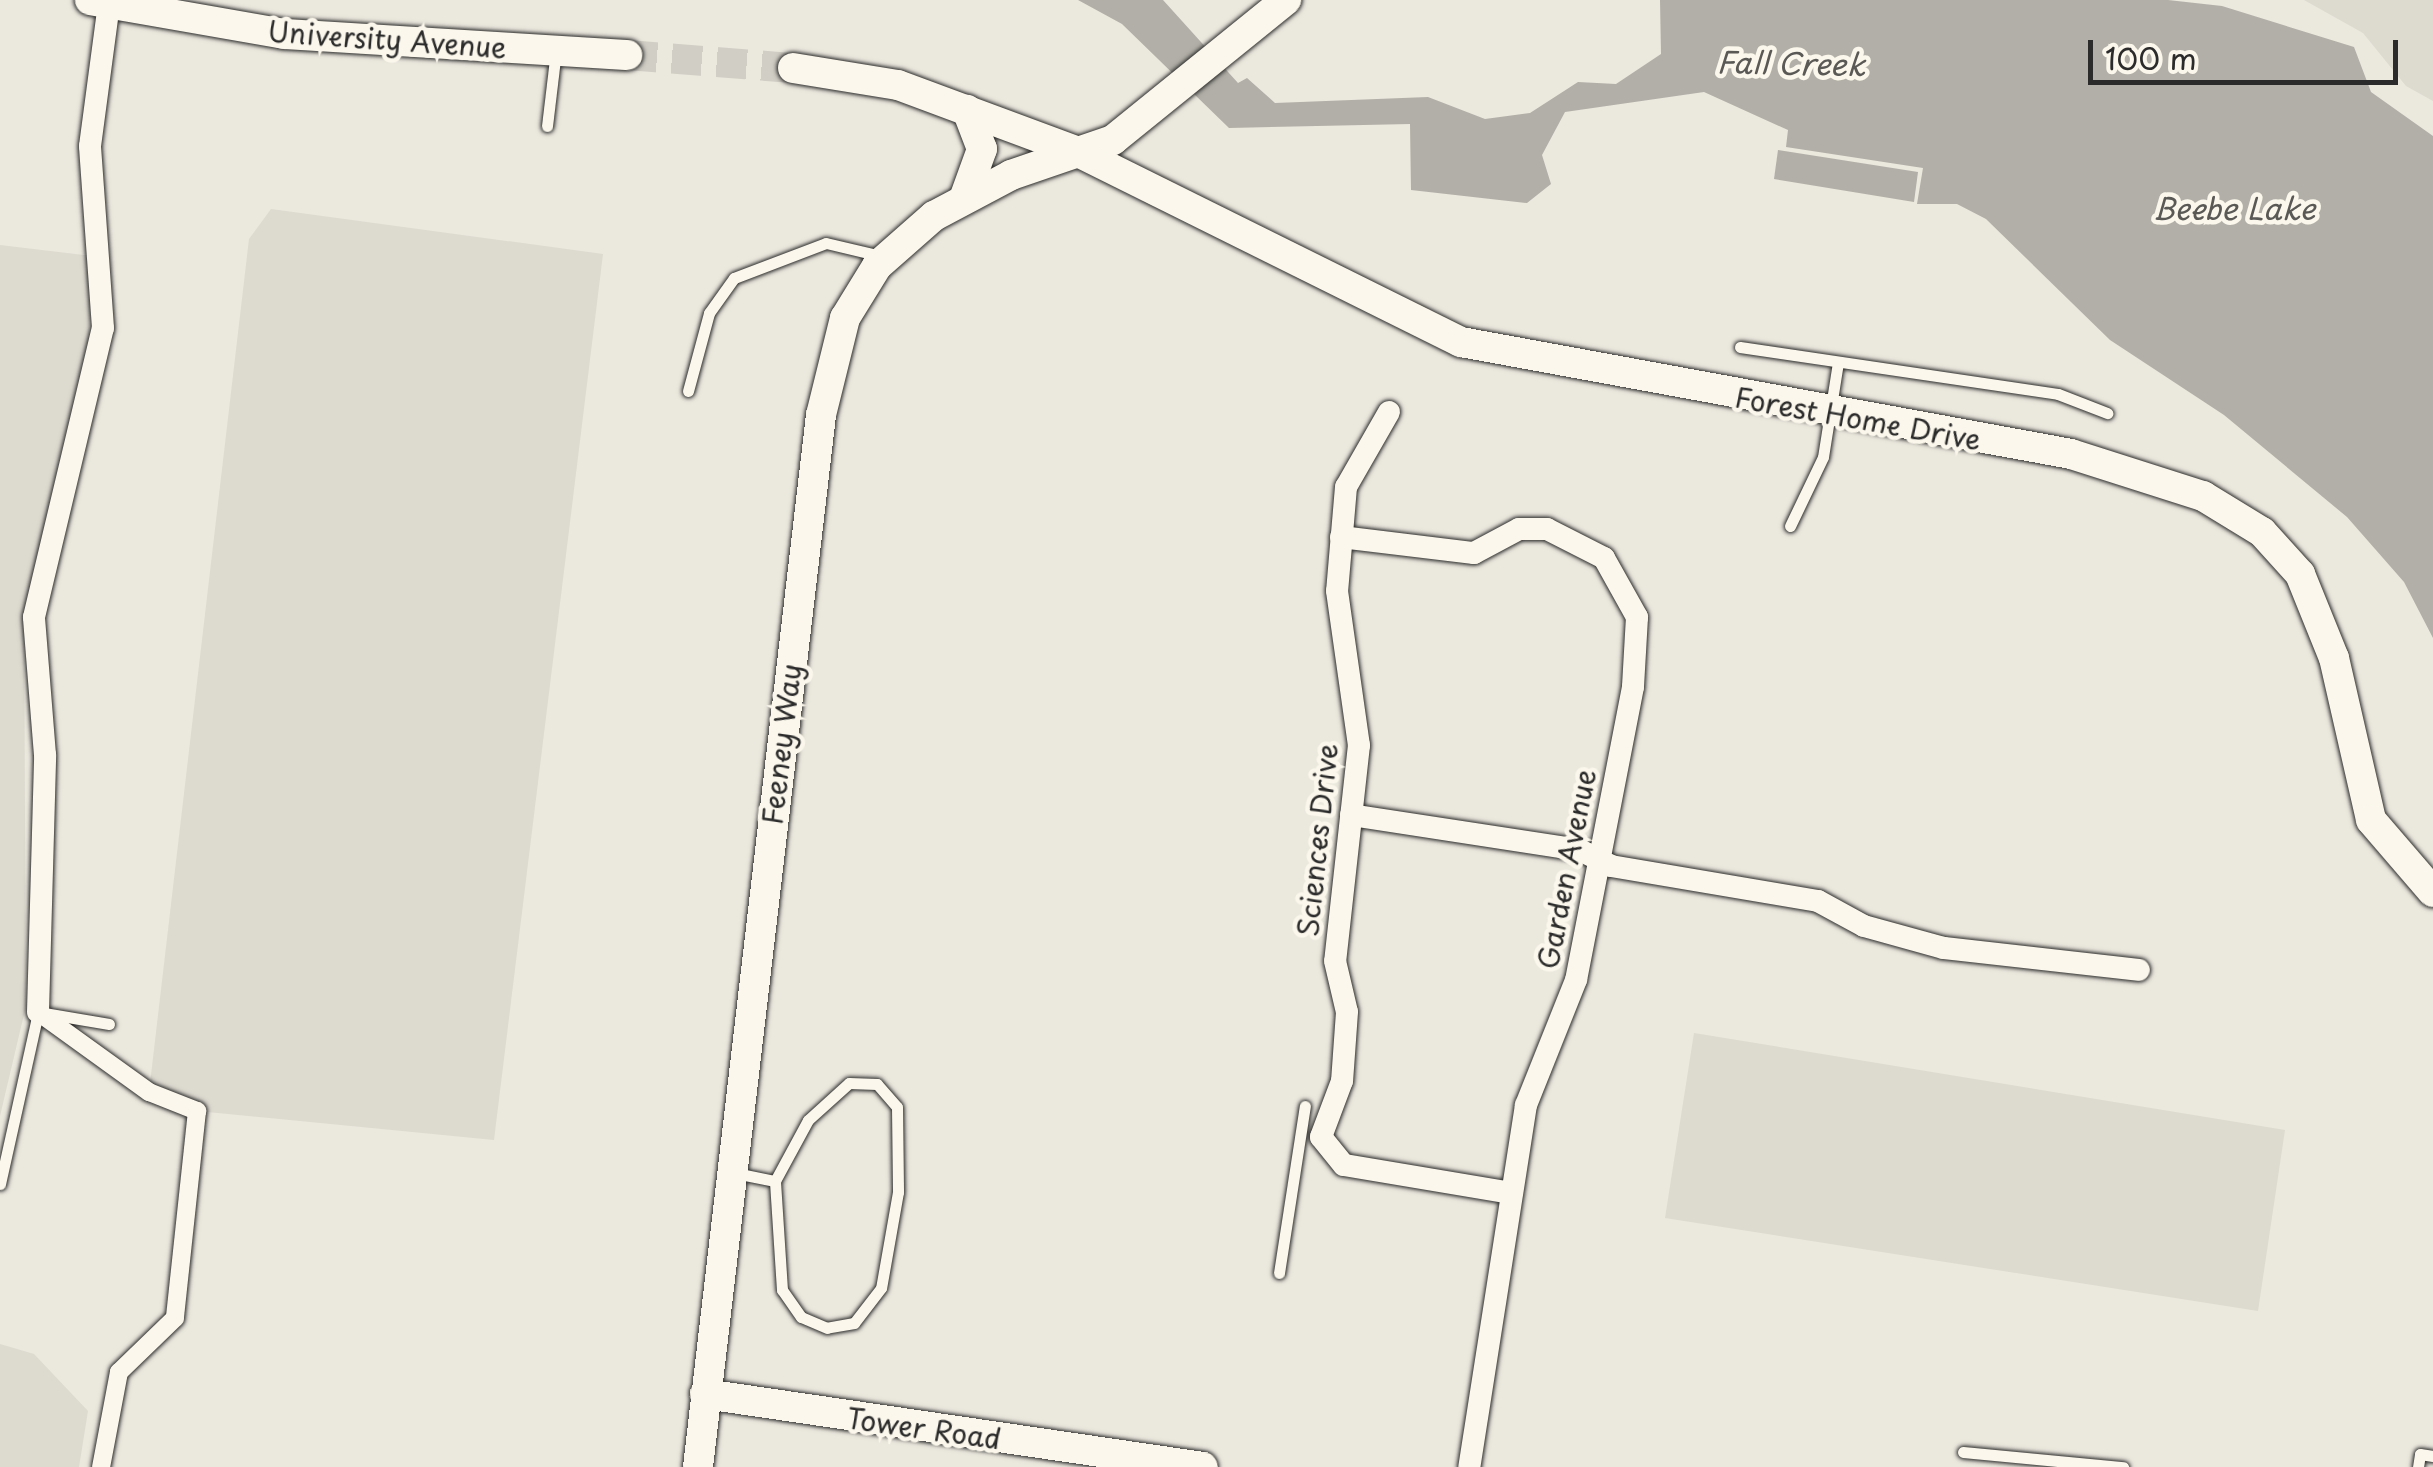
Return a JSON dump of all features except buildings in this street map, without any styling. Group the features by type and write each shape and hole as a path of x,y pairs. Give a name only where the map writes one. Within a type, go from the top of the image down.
{"street":[{"name":"Feeney Way","path":"698,1467 822,415 846,318 884,258 965,196 1112,140 1286,0"},
{"name":"University Avenue","path":"100,2 284,34 627,55"},
{"path":"100,2 90,146 103,328 34,617 45,756 38,1012 149,1092 197,1111 168,1334 131,1352 119,1372 101,1467"},
{"path":"792,68 874,78 1078,152"},
{"path":"965,196 982,149 968,110"},
{"name":"Forest Home Drive","path":"1078,152 1462,342 2112,464 2204,496 2262,532 2300,574 2324,626 2371,820 2433,892"},
{"name":"Sciences Drive","path":"1323,1143 1344,1064 1346,1006 1335,960 1358,726 1337,598 1342,537 1348,476 1382,437 1390,412"},
{"name":"Garden Avenue","path":"1342,537 1474,554 1519,529 1547,528 1617,572 1637,617 1638,646 1576,980 1536,1066 1469,1467"},
{"path":"1351,815 1818,900 1864,926 1944,948 2140,970"},
{"path":"1323,1143 1344,1166 1512,1193"},
{"name":"Tower Road","path":"705,1394 1203,1467"}],"lane":[{"path":"547,126 556,51"},
{"path":"688,392 709,312 734,278 826,243 884,258"},
{"path":"1740,347 2058,394 2107,413"},
{"path":"1790,526 1823,457 1838,362"},
{"path":"0,1184 38,1012 109,1024"},
{"path":"864,1081 890,1095 900,1158 894,1226 881,1288 854,1323 814,1325 790,1304 775,1258 775,1181 830,1096 864,1081"},
{"path":"1280,1274 1294,1140 1305,1106"},
{"path":"1294,1140 1323,1143"},
{"path":"731,1172 775,1181"},
{"path":"1964,1452 2123,1467"},
{"path":"2418,1467 2420,1454 2433,1456"}],"shaded area":[{"path":"0,0 2433,0 2433,1467 0,1467"},
{"path":"2304,0 2433,0 2433,101 2406,86 2363,33"},
{"path":"271,209 603,254 494,1140 197,1111 149,1092 249,239"},
{"path":"0,245 92,256 88,354 24,613 26,1006 0,1116"},
{"path":"1694,1033 2285,1130 2258,1311 1665,1218"},
{"path":"0,1344 34,1354 88,1411 79,1467 0,1467"}],"water":[{"name":"Beebe Lake","path":"1078,0 1163,0 1238,83 1247,78 1275,103 1428,97 1485,119 1530,113 1578,82 1616,84 1661,54 1660,0 2168,0 2222,6 2354,47 2371,92 2433,136 2433,638 2404,582 2347,517 2224,415 2110,340 1986,219 1957,204 1917,204 1923,168 1786,147 1788,130 1704,92 1565,112 1542,155 1551,184 1527,203 1411,190 1410,124 1229,128 1122,24"},
{"path":"1778,150 1918,172 1914,202 1774,179"}],"tunnel":[{"path":"627,55 793,68"}],"water label":[{"name":"Fall Creek","path":"1791,63"}]}
